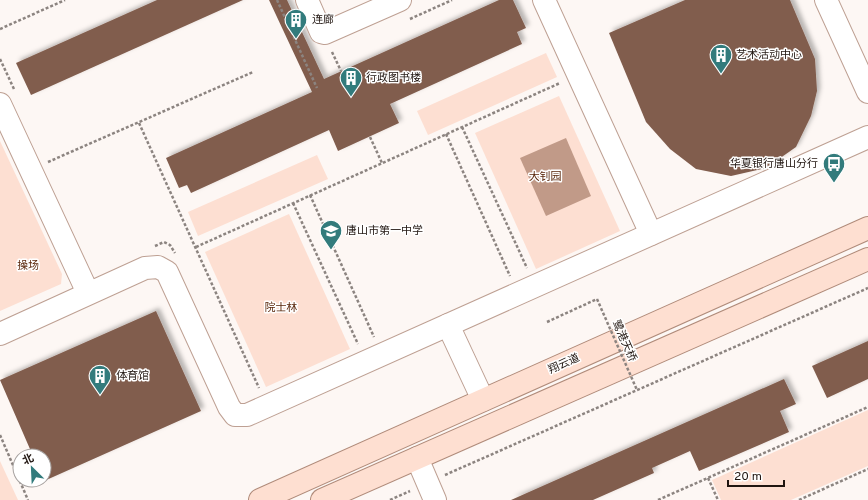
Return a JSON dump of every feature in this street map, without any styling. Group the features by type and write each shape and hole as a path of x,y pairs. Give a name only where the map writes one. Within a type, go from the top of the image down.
{"main road":[{"name":"翔云道","path":"260,500 868,228"},
{"path":"322,500 868,259"}],"street":[{"path":"306,0 321,32 325,34 400,0"},
{"path":"544,0 651,234"},
{"path":"826,0 868,92"},
{"path":"8,99 88,293"},
{"path":"0,334 145,268 158,267 167,272 229,407 235,415 247,415 868,137"},
{"path":"448,325 483,400"},
{"path":"417,458 432,492"}],"path":[{"path":"0,29 65,0"},
{"path":"277,0 317,88"},
{"path":"0,59 8,99"},
{"path":"45,155 48,162 254,72"},
{"path":"196,246 563,82"},
{"path":"139,122 259,389"},
{"path":"462,127 527,268"},
{"path":"446,134 510,276"},
{"path":"370,137 382,163"},
{"path":"310,195 374,338"},
{"path":"293,203 358,345"},
{"path":"151,248 164,242 170,245 176,256"},
{"path":"390,500 432,492 588,412 868,288"},
{"name":"鹭港天桥","path":"547,322 597,299 637,390 588,412"},
{"path":"658,500 868,407"},
{"path":"0,435 28,500"},
{"path":"799,500 868,469"},
{"path":"708,478 718,500"}],"green space":[{"path":"546,53 557,77 428,135 417,111"},
{"name":"大钊园","path":"559,96 620,231 536,269 475,133"},
{"name":"操场","path":"0,141 62,274 61,284 0,311"},
{"path":"317,155 328,179 198,236 188,212"},
{"name":"院士林","path":"289,214 350,349 266,387 205,252"},
{"path":"868,410 868,466 791,500 721,500 712,480"},
{"path":"0,461 18,500 0,500"}],"shaded area":[{"path":"566,138 591,196 546,216 520,158"}],"building":[{"path":"157,0 243,0 31,95 16,63"},
{"name":"行政图书楼","path":"269,0 287,0 324,79 499,0 513,0 526,28 517,32 522,44 390,104 399,123 338,151 329,130 191,193 187,185 179,188 166,158 312,92"},
{"name":"艺术活动中心","path":"685,0 790,0 815,59 817,91 811,116 796,147 766,168 731,176 696,169 670,149 646,122 609,33"},
{"name":"体育馆","path":"156,311 201,411 52,477 52,448 30,448 0,380"},
{"path":"868,341 868,379 827,398 812,366"},
{"path":"784,379 796,404 780,411 789,432 699,471 690,451 652,468 654,473 593,500 511,500"}],"place":[{"name":"连廊","path":"296,40"},
{"name":"艺术活动中心","path":"721,74"},
{"name":"行政图书楼","path":"351,98"},
{"name":"华夏银行唐山分行","path":"834,184"},
{"name":"唐山市第一中学","path":"331,250"},
{"name":"体育馆","path":"100,396"}]}
